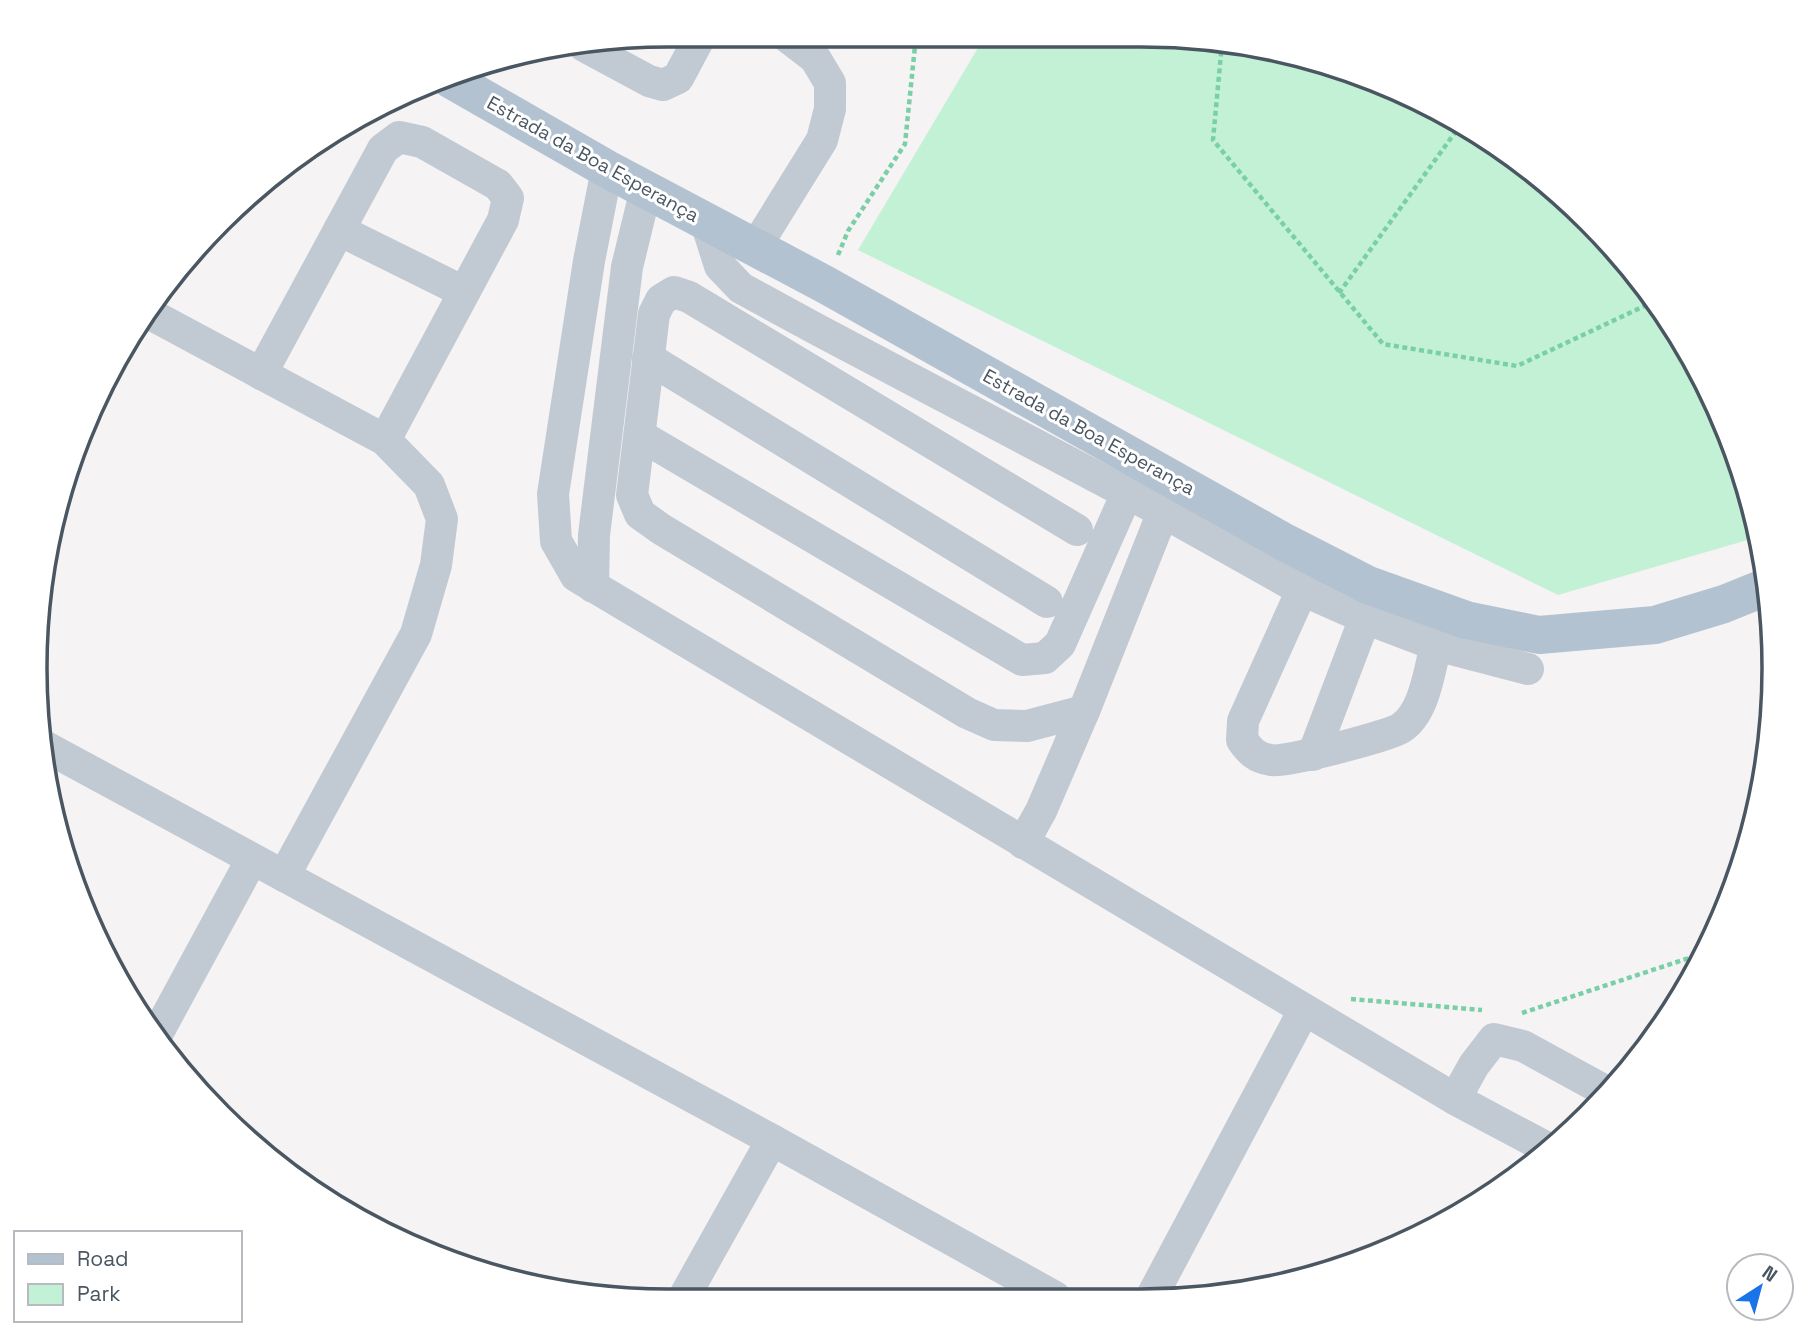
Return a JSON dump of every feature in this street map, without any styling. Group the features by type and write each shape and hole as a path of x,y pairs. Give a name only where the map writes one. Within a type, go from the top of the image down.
{"main road":[{"name":"Estrada da Boa Esperança","path":"458,84 607,169 826,285 1286,543 1368,585 1466,620 1539,635 1655,625 1756,591"}],"lane":[{"path":"595,52 649,81 663,85 678,78 695,47"},
{"path":"778,307 771,256 822,140 830,109 830,83 815,58 801,47"},
{"path":"261,374 383,149 399,137 422,142 498,185 508,198 503,220 385,439"},
{"path":"607,169 553,494 556,541 576,576 1304,1010 1455,1099 1539,1144"},
{"path":"593,587 594,535 627,267 646,189"},
{"path":"706,222 720,266 741,288 820,331 1127,493 1303,590 1365,618 1436,645 1528,669"},
{"path":"339,230 464,292"},
{"path":"820,331 826,285"},
{"path":"1077,530 689,297 674,292 661,300 654,314 632,495 640,514 968,713 994,725 1027,726 1084,711"},
{"path":"156,317 385,439 429,485 442,519 436,565 416,634 284,876"},
{"path":"648,358 1048,602"},
{"path":"641,436 1022,660 1045,658 1060,644 1127,493"},
{"path":"1023,843 1041,811 1084,711 1163,513"},
{"path":"1303,590 1244,721 1242,740 1252,754 1273,761 1312,755 1401,728 1418,709 1436,645"},
{"path":"1312,755 1365,618"},
{"path":"53,751 772,1140 1041,1289"},
{"path":"161,1026 252,859"},
{"path":"1156,1288 1304,1010"},
{"path":"1455,1099 1474,1065 1494,1039 1523,1046 1598,1087"},
{"path":"688,1289 772,1140"}],"path":[{"path":"826,285 848,231 905,144 915,47"},
{"path":"1221,53 1213,139 1383,344 1517,366 1645,306"},
{"path":"1339,293 1456,133"},
{"path":"1519,1014 1689,959"},
{"path":"1347,999 1493,1011"}],"green space":[{"path":"978,47 1182,49 1262,59 1341,80 1416,111 1486,152 1550,201 1608,259 1657,323 1698,393 1729,468 1748,540 1558,595 858,250"}]}
